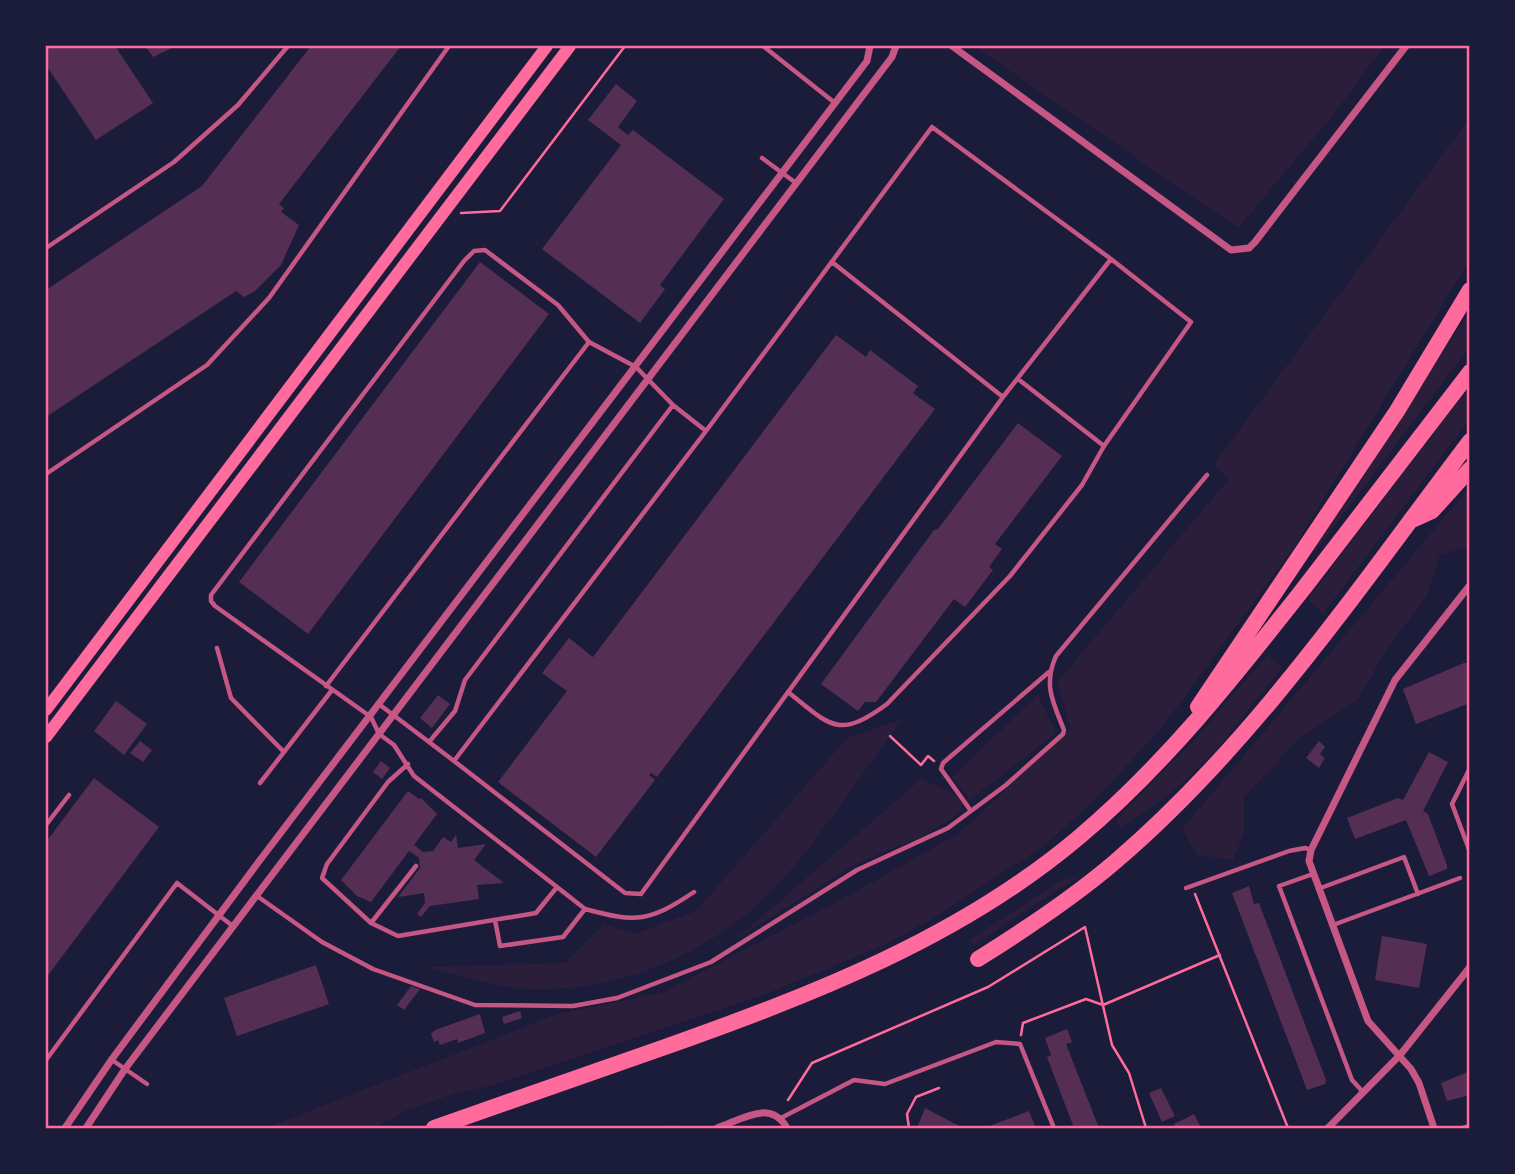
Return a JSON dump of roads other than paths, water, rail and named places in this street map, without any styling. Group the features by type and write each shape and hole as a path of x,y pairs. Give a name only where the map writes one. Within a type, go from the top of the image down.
{"highway":[{"path":"1188,731 1200,701 1397,411 1469,290"},
{"path":"434,1129 826,987 943,930 1017,883 1076,840 1133,789 1188,731 1266,636 1469,372"},
{"path":"978,960 1071,897 1117,860 1178,803 1231,747 1286,680 1469,440"},
{"path":"1408,522 1432,511 1469,469"}],"main road":[{"path":"46,710 547,46"},
{"path":"46,737 570,46"}],"street":[{"path":"65,1129 111,1059 867,61 870,46"},
{"path":"86,1129 125,1069 892,57 895,46"},
{"path":"952,46 1224,247 1240,250 1255,242 1406,46"},
{"path":"1434,1129 1419,1083 1400,1055 1368,1021 1309,861 1311,850 1395,680 1469,585"},
{"path":"1328,1129 1400,1055 1469,967"},
{"path":"717,1129 765,1111 781,1118 787,1129"}],"lane":[{"path":"46,248 174,162 238,104 288,46"},
{"path":"46,474 207,365 269,298 449,46"},
{"path":"763,46 835,103"},
{"path":"454,761 706,431 932,127 1111,259 1191,322 1104,446 1082,485 1010,576 887,704 863,721 846,726 827,723 788,692"},
{"path":"762,158 796,183"},
{"path":"694,891 650,917 631,919 585,909 414,776 394,745 379,734 371,717 215,606 211,595 474,251 485,250 558,305 589,342 648,376 673,405 706,431"},
{"path":"380,705 625,893 641,894 1003,397 1111,259"},
{"path":"832,262 1003,397"},
{"path":"326,686 589,342"},
{"path":"1018,379 1104,446"},
{"path":"429,742 454,711 465,680 673,405"},
{"path":"257,896 321,942 373,969 475,1005 573,1006 628,995 711,962 857,870 889,853 924,842 1006,785 1063,734 1064,730 1048,690 1049,672 1056,656 1207,475"},
{"path":"217,648 231,698 284,752"},
{"path":"971,811 941,769 1049,672"},
{"path":"260,783 332,690"},
{"path":"408,764 388,782 327,864 322,878 371,923 398,936 536,913 557,887"},
{"path":"1469,770 1452,804 1469,852"},
{"path":"46,825 69,795"},
{"path":"1186,888 1289,851 1311,850"},
{"path":"1318,889 1404,857 1418,894"},
{"path":"371,923 416,866"},
{"path":"1313,874 1279,886 1352,1080 1364,1093"},
{"path":"1332,925 1460,878"},
{"path":"46,1060 177,883 234,927"},
{"path":"495,920 500,946 563,937 585,909"},
{"path":"781,1118 854,1080 885,1084 996,1042 1020,1044 1054,1129"},
{"path":"111,1059 147,1084"},
{"path":"1463,1129 1469,1126"}]}
